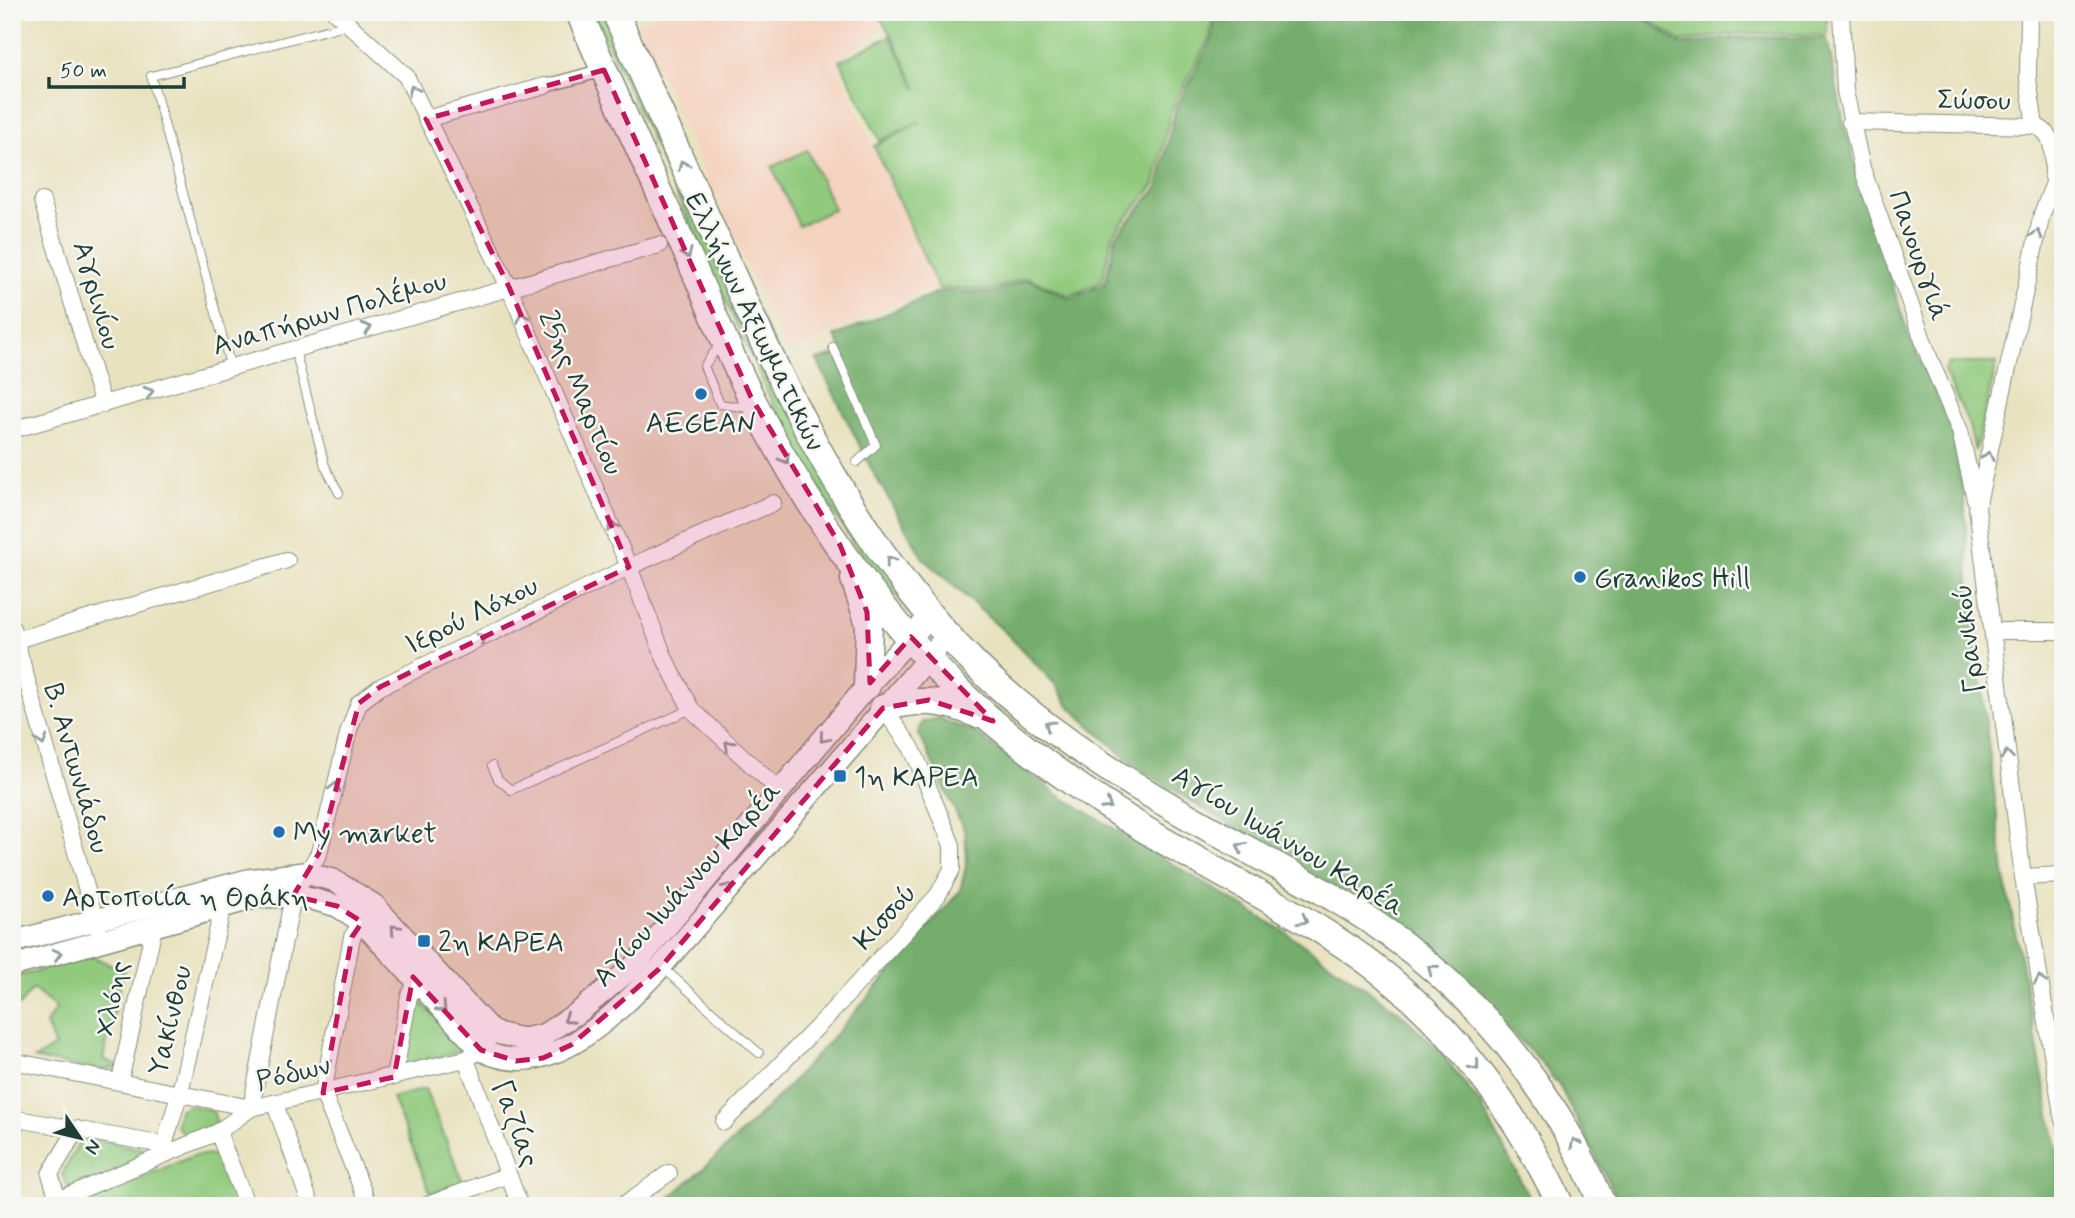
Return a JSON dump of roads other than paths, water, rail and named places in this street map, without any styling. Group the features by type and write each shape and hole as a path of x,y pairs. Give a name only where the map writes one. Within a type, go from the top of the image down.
{"main road":[{"name":"Ελλήνων Αξιωματικών","path":"579,12 758,410 788,465 840,545 919,647"},
{"name":"Ελλήνων Αξιωματικών","path":"615,12 796,412 872,538 940,625"},
{"path":"840,545 867,612 871,637 867,686"},
{"name":"Αγίου Ιωάννου Καρέα","path":"940,625 1014,699 1102,764 1163,803 1329,896 1387,932 1436,972 1504,1039 1539,1084 1569,1132 1603,1206"},
{"path":"919,647 993,721 1082,789 1145,830 1312,925 1366,960 1398,987 1442,1027 1508,1108 1561,1206"},
{"path":"883,708 905,702 951,703 993,721"}],"street":[{"name":"25ης Μαρτίου","path":"335,12 402,71 509,287 629,567 665,659 691,709 780,790"},
{"name":"Πανουργιά","path":"1841,12 1850,122 1862,168 1929,357 1960,431 1977,508"},
{"path":"2029,12 2028,79 2035,126"},
{"path":"426,119 604,70"},
{"name":"Σώσου","path":"1850,122 2035,126 2048,134 2052,143 2053,180"},
{"name":"Γρανικού","path":"2062,1113 2023,877 1977,508 2042,214 2063,160"},
{"name":"Αγρινίου","path":"42,201 103,405"},
{"name":"Αναπήρων Πολέμου","path":"12,430 659,245"},
{"name":"Ιερού Λόχου","path":"251,1108 293,896 304,873 319,853 349,730 359,703 380,687 629,567 773,503"},
{"path":"14,634 287,560"},
{"name":"Αγίου Ιωάννου Καρέα","path":"480,1047 543,1035 579,1012 625,974 867,686 919,647 940,625"},
{"path":"1994,631 2063,631"},
{"name":"Β. Αντωνιάδου","path":"14,634 102,942"},
{"name":"Αγίου Ιωάννου Καρέα","path":"12,966 258,897 293,896 337,906 362,922 480,1047 496,1057 516,1061 543,1058 571,1045 634,994 662,966 883,708 919,647"},
{"name":"Κισσού","path":"724,1122 824,1020 938,895 952,869 952,845 915,754 883,708"},
{"name":"Αγίου Ιωάννου Καρέα","path":"12,942 248,880 304,873 334,880 374,905 480,1047"},
{"path":"2023,877 2063,875"},
{"name":"Υακίνθου","path":"165,1149 223,906"},
{"path":"362,922 352,937 323,1093 369,1206"},
{"name":"Χλόης","path":"120,1081 154,927"},
{"path":"394,1077 409,996 417,981"},
{"name":"Ρόδων","path":"61,1202 165,1149 218,1132 251,1108 394,1077 480,1047"},
{"name":"Γαζίας","path":"480,1047 508,1175 520,1206"},
{"path":"12,1061 251,1108"},
{"path":"275,1104 312,1206"},
{"path":"12,1118 77,1129 165,1149"},
{"path":"61,1202 50,1174 77,1129"},
{"path":"218,1132 247,1206"},
{"path":"622,1206 669,1174"},
{"path":"425,1206 508,1175"}],"lane":[{"path":"231,368 151,76 349,24"},
{"path":"833,347 876,445 857,462"},
{"path":"295,350 325,467 339,493"},
{"path":"492,766 498,779 510,790 691,709"},
{"path":"662,966 759,1053"}],"place":[{"name":"AEGEAN","path":"701,394"},
{"name":"Granikos Hill","path":"1580,577"},
{"name":"1η ΚΑΡΕΑ","path":"840,776"},
{"name":"My market","path":"279,832"},
{"name":"Αρτοποιία η Θράκη","path":"48,896"},
{"name":"2η ΚΑΡΕΑ","path":"424,941"}]}
